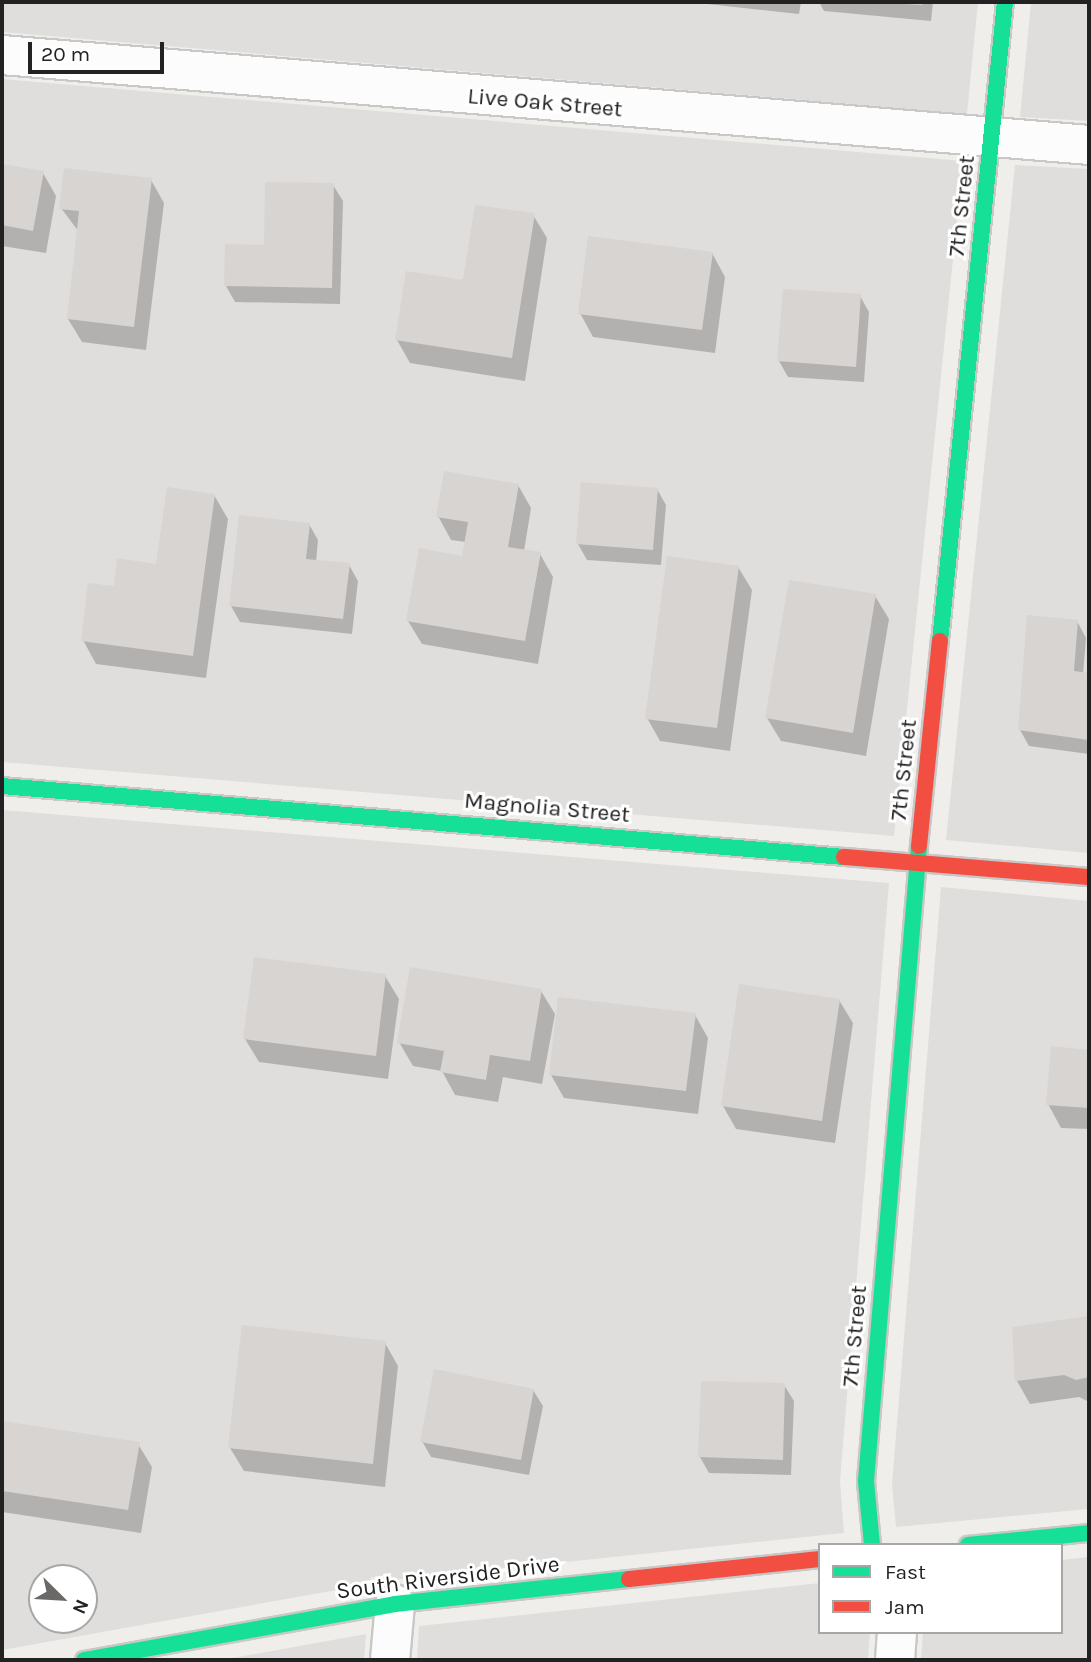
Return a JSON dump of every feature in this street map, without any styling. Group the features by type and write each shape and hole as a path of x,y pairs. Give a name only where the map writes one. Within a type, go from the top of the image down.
{"street":[{"name":"7th Street","path":"872,1543 866,1481 917,862 1004,2"},
{"name":"Live Oak Street","path":"2,55 991,140 1089,145"},
{"name":"Magnolia Street","path":"2,786 1089,877"},
{"path":"988,1543 1089,1533"},
{"name":"South Riverside Drive","path":"84,1660 395,1604 818,1559"},
{"path":"390,1660 395,1604"},
{"path":"895,1660 897,1634"}],"shaded area":[{"path":"2,2 978,2 967,114 2,32"},
{"path":"1031,2 1089,2 1089,121 1020,117"},
{"path":"2,79 963,161 894,836 2,762"},
{"path":"1015,165 1089,169 1089,853 946,840"},
{"path":"2,810 889,883 840,1481 844,1533 393,1580 371,1577 370,1584 98,1633 98,1564 28,1564 28,1634 91,1634 2,1650"},
{"path":"941,887 1089,901 1089,1509 896,1527 892,1484"},
{"path":"1089,1557 1089,1660 921,1660 923,1634 1063,1634 1063,1560"},
{"path":"818,1583 818,1634 870,1634 868,1660 417,1660 419,1626"},
{"path":"366,1634 364,1660 222,1660"}],"building":[{"path":"905,2 923,2 922,5"},
{"path":"2,164 44,171 33,231 2,225"},
{"path":"64,168 152,178 134,327 67,319 79,211 59,209"},
{"path":"265,182 334,183 332,288 224,286 225,244 264,245"},
{"path":"475,205 535,213 512,358 395,340 406,271 463,280"},
{"path":"588,236 713,252 702,330 578,314"},
{"path":"783,289 861,294 856,367 777,361"},
{"path":"444,471 519,484 508,547 541,552 525,641 406,621 419,548 462,556 468,522 436,517"},
{"path":"581,482 658,488 653,550 576,544"},
{"path":"167,487 215,494 193,656 81,641 88,583 114,586 117,558 156,564"},
{"path":"239,515 310,523 306,559 350,563 343,619 229,606"},
{"path":"667,556 739,566 717,728 645,719"},
{"path":"789,580 876,594 853,733 765,718"},
{"path":"1027,615 1078,620 1074,671 1089,673 1089,740 1018,730"},
{"path":"254,957 386,974 376,1056 243,1039"},
{"path":"410,967 542,989 530,1061 490,1055 486,1080 440,1072 444,1051 397,1043"},
{"path":"739,984 840,999 822,1121 721,1106"},
{"path":"558,997 696,1013 686,1091 549,1075"},
{"path":"1051,1046 1089,1050 1089,1108 1046,1105"},
{"path":"1089,1316 1089,1377 1076,1380 1064,1375 1015,1381 1012,1327"},
{"path":"242,1325 386,1341 373,1464 228,1448"},
{"path":"434,1369 534,1389 521,1460 420,1442"},
{"path":"701,1381 785,1383 783,1460 698,1457"},
{"path":"2,1421 140,1442 128,1510 2,1491"}],"traffic: fast":[{"path":"940,641 1005,2"},
{"path":"2,786 844,857"},
{"path":"872,1543 866,1481 919,846"},
{"path":"988,1543 1089,1533"},
{"path":"84,1660 395,1604 629,1579"}],"traffic: jam":[{"path":"919,846 940,641"},
{"path":"844,857 1089,877"},
{"path":"629,1579 818,1559"}]}
